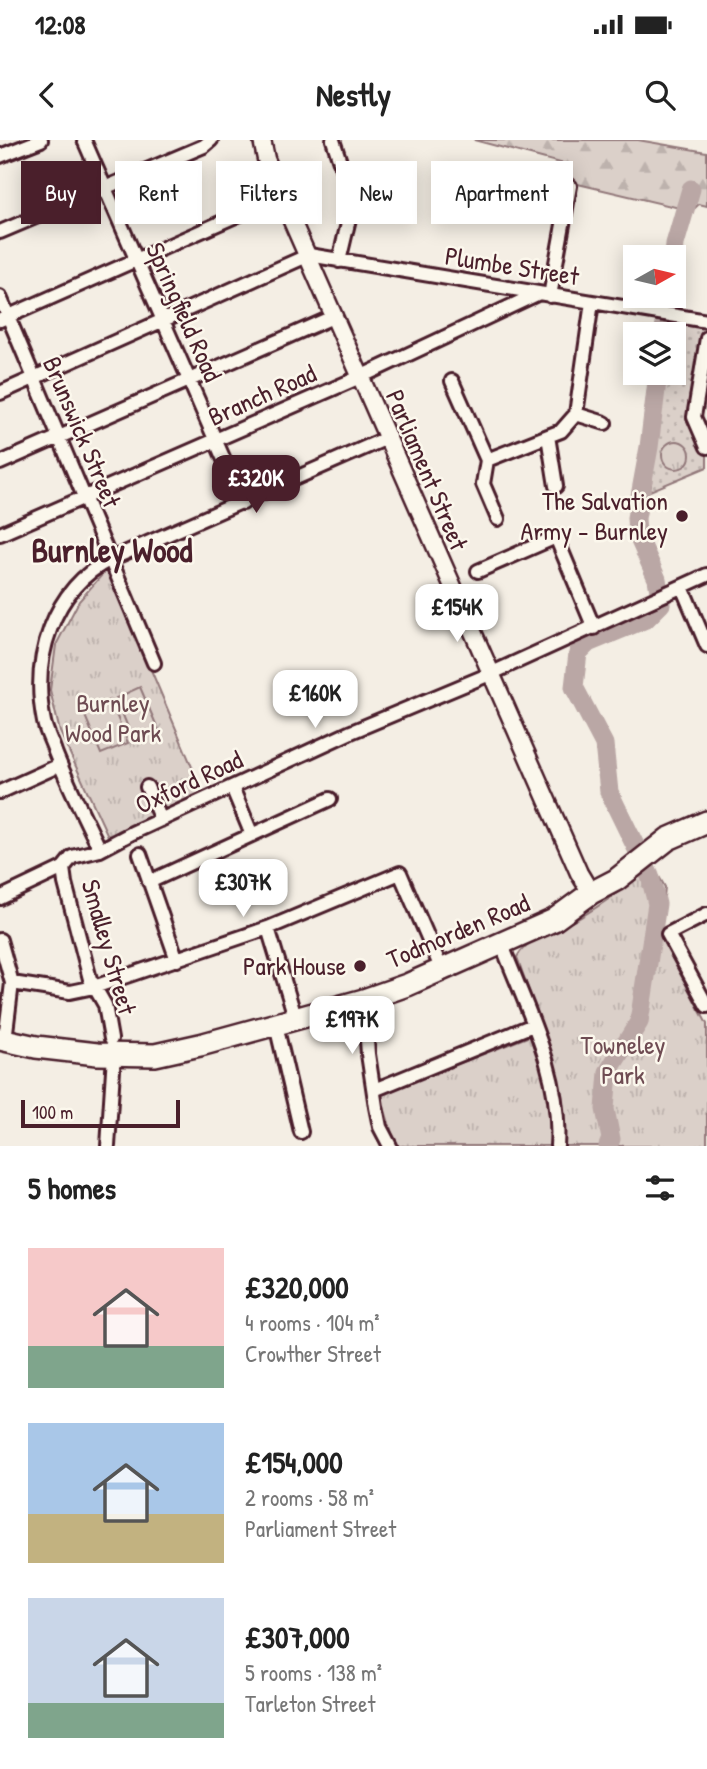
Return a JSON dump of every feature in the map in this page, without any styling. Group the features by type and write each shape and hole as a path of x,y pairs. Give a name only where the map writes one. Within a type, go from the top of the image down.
{"highway":[{"name":"Todmorden Road","path":"2,1040 36,1047 112,1047 164,1053 364,1000 502,945 554,920 590,893 616,880 668,839 707,822"}],"street":[{"path":"0,156 41,140"},
{"name":"Springfield Road","path":"84,140 243,503"},
{"path":"0,232 204,146 211,140"},
{"name":"Parliament Street","path":"262,140 267,161"},
{"path":"333,140 353,202 338,261"},
{"path":"4,318 216,224"},
{"name":"Parliament Street","path":"295,224 490,674 590,893"},
{"path":"545,294 561,224"},
{"path":"0,393 309,255"},
{"name":"Plumbe Street","path":"309,255 707,321"},
{"name":"Branch Road","path":"0,534 545,294"},
{"name":"Brunswick Street","path":"0,297 4,318 34,377 154,663"},
{"path":"487,460 561,430 576,414 592,302"},
{"path":"0,463 335,316"},
{"path":"707,338 694,417 707,447"},
{"path":"452,381 487,460 483,484 498,519"},
{"path":"576,414 606,423"},
{"path":"548,436 556,486"},
{"path":"100,850 60,765 44,723 40,688 44,649 50,627 65,598 95,567 111,559 387,438"},
{"path":"478,571 556,537 594,628"},
{"name":"Oxford Road","path":"0,898 63,868 72,857 100,850 351,732 490,674 707,575"},
{"path":"677,589 707,646"},
{"path":"0,792 60,765"},
{"path":"232,787 252,835"},
{"path":"147,788 161,820"},
{"path":"149,882 330,799"},
{"path":"140,853 177,960"},
{"name":"Smalley Street","path":"63,868 94,987 105,1005 112,1047 108,1146"},
{"path":"12,983 70,992 94,987 268,928 400,873 442,970"},
{"path":"707,914 668,934 703,989 707,1006"},
{"path":"268,928 286,1022 301,1132"},
{"path":"0,940 12,983 2,1040"},
{"path":"502,945 543,1049 555,1090 557,1146"},
{"path":"364,1000 380,1127 390,1146"},
{"path":"374,1090 533,1025"}],"green space":[{"path":"474,140 638,140 707,152 707,206 699,204 692,211 573,183 573,161 553,161"},
{"path":"672,318 707,324 692,419 707,454 707,467 650,491 663,385 686,385 686,322 672,322"},
{"path":"676,441 686,445 690,455 686,465 676,469 666,465 662,455 666,445"},
{"name":"Burnley Wood Park","path":"108,568 203,793 108,836 60,732 50,690 56,645 79,601"},
{"path":"140,687 158,729 133,740 116,698"},
{"path":"110,700 128,743 101,754 83,711"},
{"name":"Towneley Park","path":"653,866 665,887 660,936 707,1024 707,1146 396,1146 380,1094 543,1031 517,957 529,944 573,922"}],"waterway":[{"path":"675,245 691,189"},
{"path":"665,322 668,308"},
{"path":"608,1146 611,1139 605,1109 608,1072 639,1022 657,904 650,876 609,792 604,744 574,687 578,653 588,643 646,619 661,604 657,579 637,534 636,518 657,385"}],"place":[{"name":"The Salvation Army - Burnley","path":"682,516"},
{"name":"Park House","path":"360,966"}],"district":[{"name":"Burnley Wood","path":"112,550"}]}
